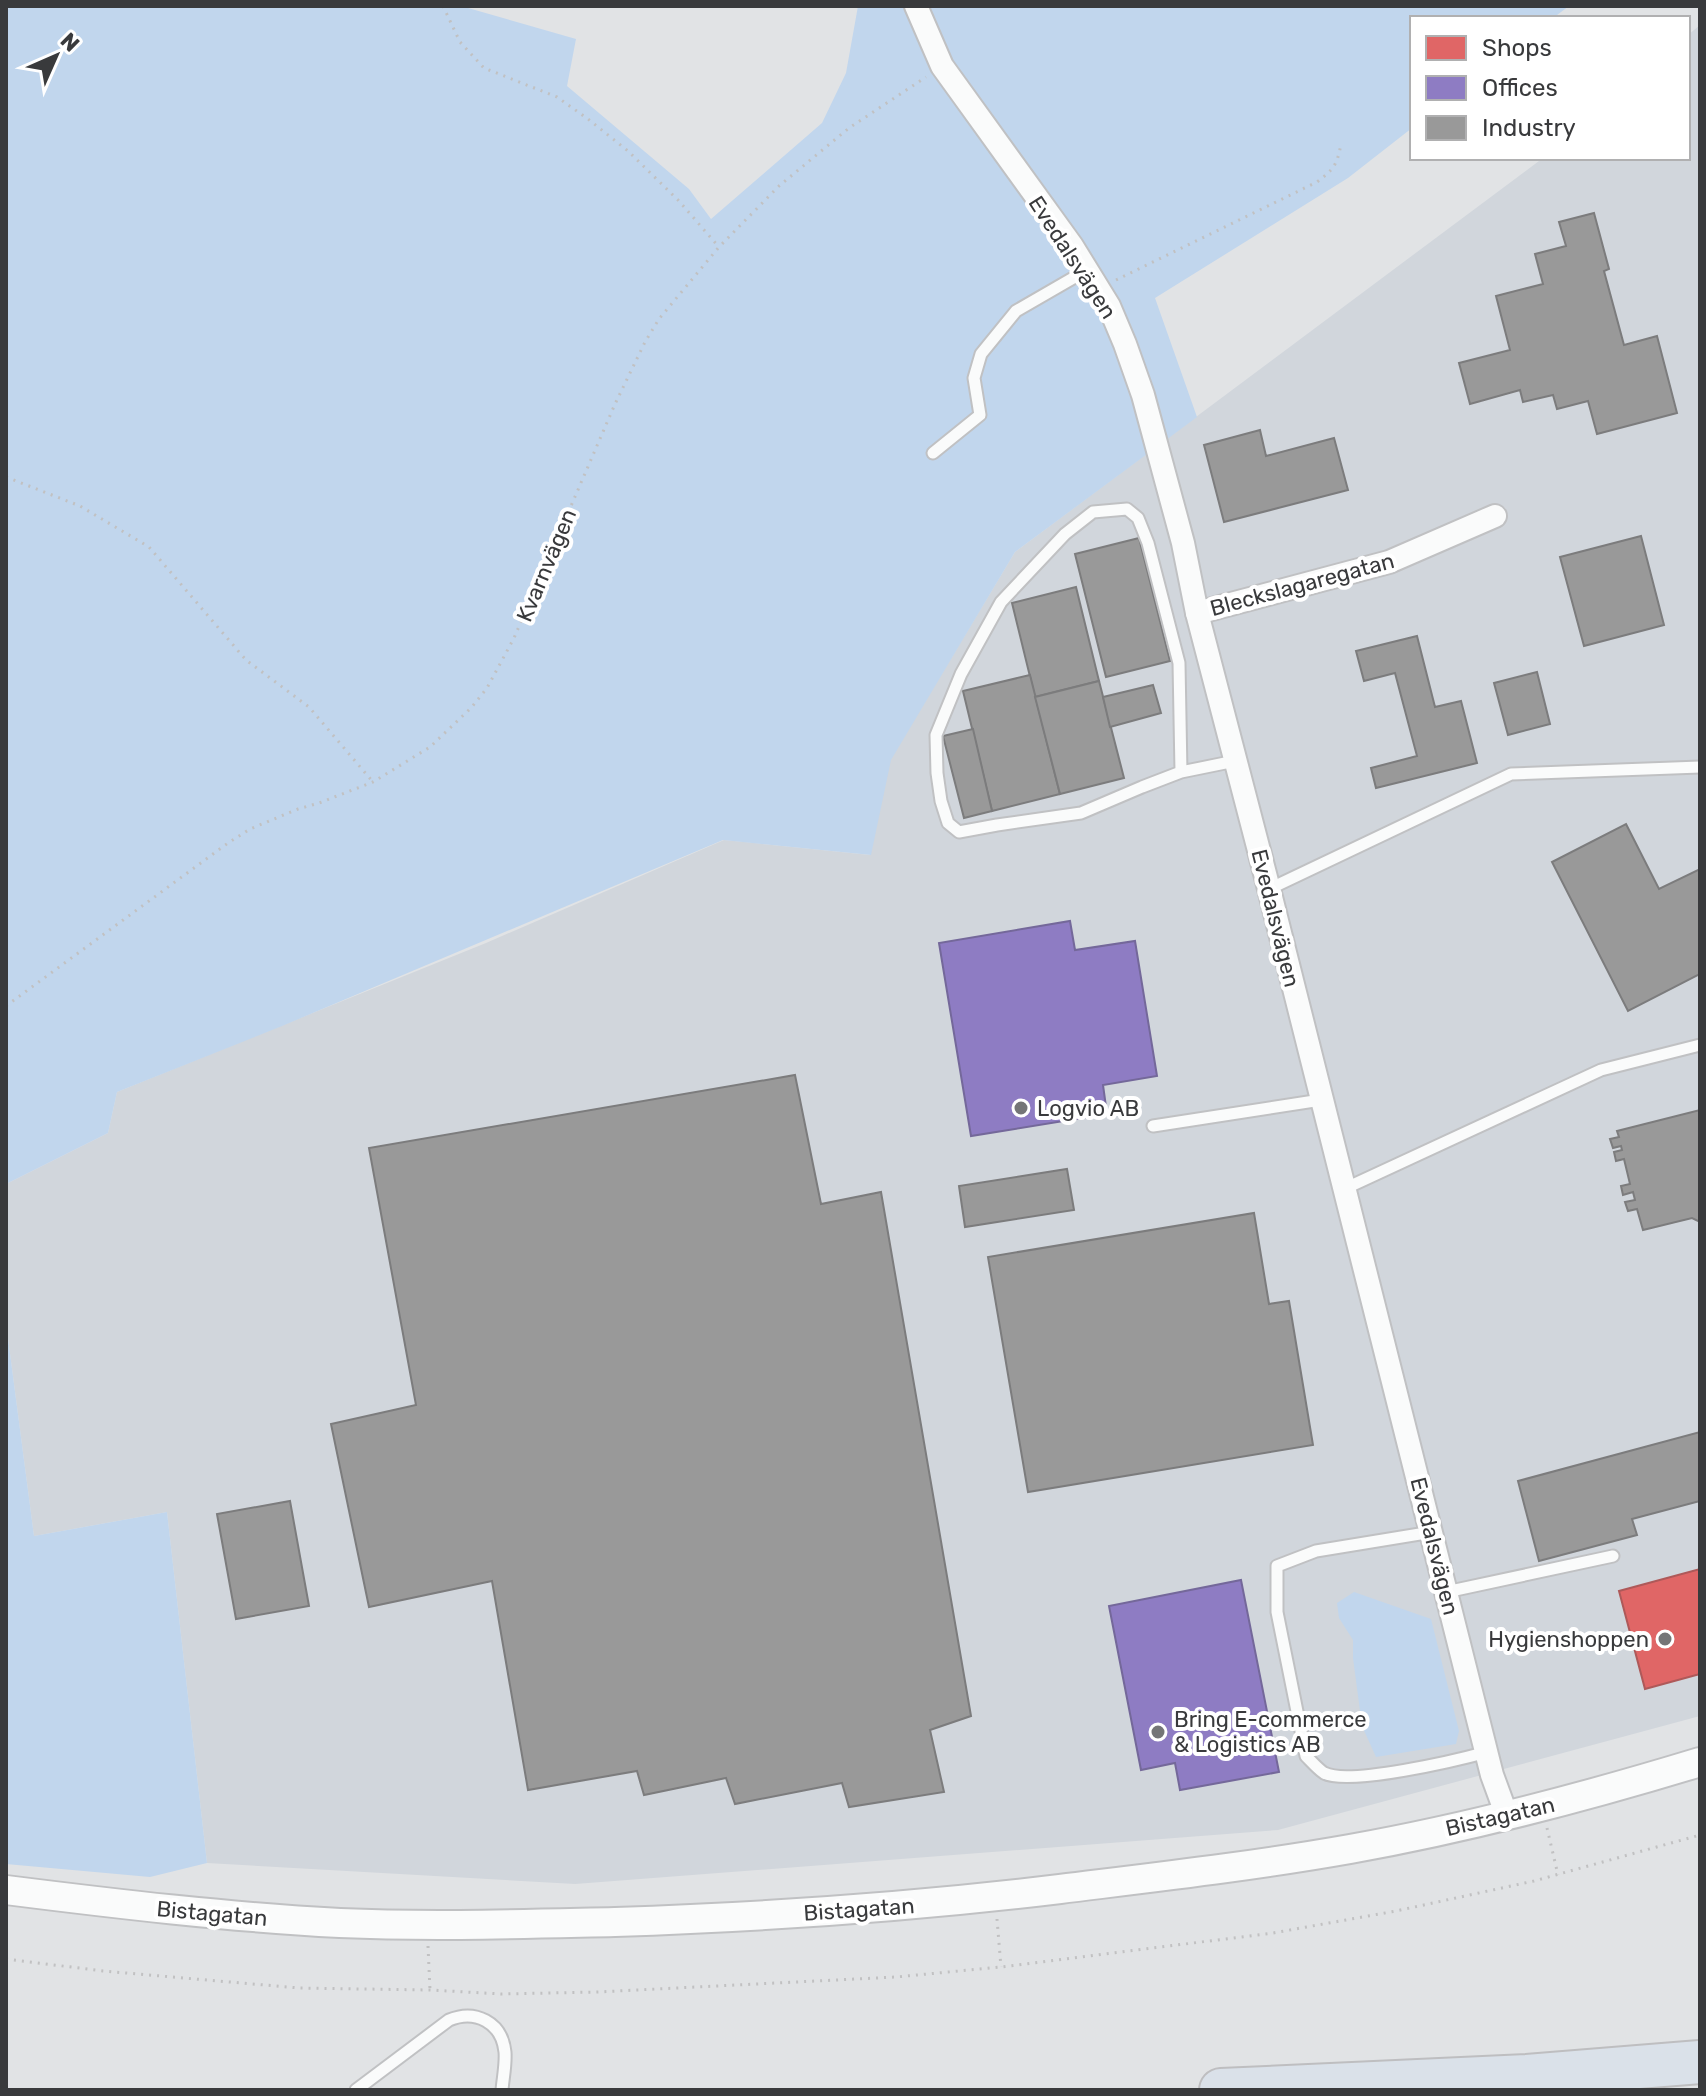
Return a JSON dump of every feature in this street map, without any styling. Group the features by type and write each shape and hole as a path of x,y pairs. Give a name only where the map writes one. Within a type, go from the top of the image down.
{"highway":[{"path":"1221,2090 1498,2078 1688,2059"}],"street":[{"path":"916,6 942,66"},
{"name":"Evedalsvägen","path":"942,66 1109,306 1143,395 1183,543 1197,613 1492,1775 1507,1816"},
{"name":"Bleckslagaregatan","path":"1197,613 1389,562 1495,516"},
{"name":"Bistagatan","path":"6,1890 149,1907 343,1923 533,1924 869,1909 1167,1877 1298,1858 1507,1816 1700,1762"}],"lane":[{"path":"933,453 980,415 974,378 981,354 1016,311 1093,280"},
{"path":"1181,772 1179,663 1148,543 1138,518 1127,509 1093,512 1065,534 1001,602 961,674 936,735 937,773 948,823 959,832 1081,813 1181,772 1235,761"},
{"path":"1269,889 1511,774 1700,767"},
{"path":"1343,1189 1601,1070 1700,1045"},
{"path":"1153,1126 1321,1100"},
{"path":"1432,1532 1316,1551 1277,1566 1277,1612 1306,1756 1323,1773 1338,1777 1447,1763 1487,1752"},
{"path":"1446,1592 1613,1556"},
{"path":"356,2090 449,2020 467,2015 488,2021 502,2038 505,2053 502,2090"}],"path":[{"path":"443,6 460,42 484,68 557,97 588,119 628,151 678,200 719,247"},
{"name":"Kvarnvägen","path":"6,1006 228,843 250,829 373,782 430,747 471,708 487,688 514,638 645,342 679,294 719,247 779,186 849,128 942,66"},
{"path":"1093,280 1317,182 1333,170 1341,144"},
{"path":"6,477 80,506 149,547 246,660 309,707 373,782"},
{"path":"1541,1807 1558,1875"},
{"path":"6,1959 299,1988 502,1994 896,1977 1273,1933 1396,1911 1558,1875 1700,1835"},
{"path":"995,1897 1001,1967"},
{"path":"428,1924 430,1990"}],"shaded area":[{"path":"6,6 461,6 576,39 567,86 689,189 711,219 822,123 846,73 858,6 1569,6 1556,16 1410,16 1410,130 1348,178 1155,298 1197,417 1015,552 891,760 871,855 723,840 282,1026 117,1092 108,1133 6,1184"},
{"path":"1700,25 1700,1716 1278,1830 575,1884 207,1863 167,1512 34,1536 6,1323 6,1184 108,1133 117,1092 486,943 724,840 870,855 890,760 1015,552 1540,160 1690,160 1690,33"},
{"path":"6,1323 34,1536 167,1512 207,1863 150,1877 6,1864"},
{"path":"1354,1592 1431,1619 1459,1731 1456,1744 1376,1757 1362,1726 1353,1640 1339,1618 1337,1603"}],"building: Shops":[{"path":"1700,1569 1700,1674 1645,1689 1619,1591"}],"building: Offices":[{"path":"1070,921 1075,950 1135,941 1157,1076 1103,1085 1107,1114 971,1136 939,943"},
{"path":"1241,1580 1279,1772 1180,1790 1175,1763 1141,1770 1109,1606"}],"building: Industry":[{"path":"1594,213 1609,269 1604,271 1624,345 1657,336 1677,413 1597,434 1588,401 1557,409 1553,395 1523,402 1520,390 1470,404 1459,363 1510,350 1496,296 1543,284 1535,254 1566,246 1559,222"},
{"path":"1260,430 1266,456 1334,438 1348,490 1224,522 1204,445"},
{"path":"1641,536 1664,625 1584,646 1560,557"},
{"path":"1139,538 1170,661 1106,677 1075,554"},
{"path":"1076,587 1099,681 1035,697 1012,603"},
{"path":"1417,636 1435,707 1461,701 1477,763 1376,788 1371,768 1417,756 1395,673 1364,681 1356,651"},
{"path":"1537,672 1550,724 1508,735 1494,683"},
{"path":"1030,675 1060,794 992,811 963,691"},
{"path":"1099,681 1124,778 1060,794 1035,697"},
{"path":"1153,685 1161,713 1110,727 1103,697"},
{"path":"973,729 992,811 964,818 943,736"},
{"path":"1626,824 1659,889 1700,869 1700,974 1628,1011 1552,862"},
{"path":"795,1075 821,1204 881,1192 971,1716 930,1730 944,1792 849,1807 842,1783 735,1804 726,1778 644,1795 637,1771 528,1790 492,1581 369,1607 331,1424 416,1405 369,1148"},
{"path":"1700,1110 1700,1222 1692,1218 1643,1230 1637,1209 1628,1211 1625,1202 1635,1200 1633,1192 1623,1195 1621,1186 1630,1184 1624,1159 1616,1161 1614,1152 1622,1150 1621,1146 1613,1148 1610,1139 1619,1137 1617,1131"},
{"path":"1067,1169 1074,1210 965,1227 959,1186"},
{"path":"1254,1213 1269,1304 1289,1301 1313,1445 1028,1492 988,1257"},
{"path":"1700,1432 1700,1501 1632,1519 1637,1535 1539,1561 1518,1481"},
{"path":"290,1501 309,1606 236,1619 217,1514"}],"place":[{"name":"Logvio AB","path":"1021,1108"},
{"name":"Hygienshoppen","path":"1665,1639"},
{"name":"Bring E-commerce & Logistics AB","path":"1158,1732"}]}
